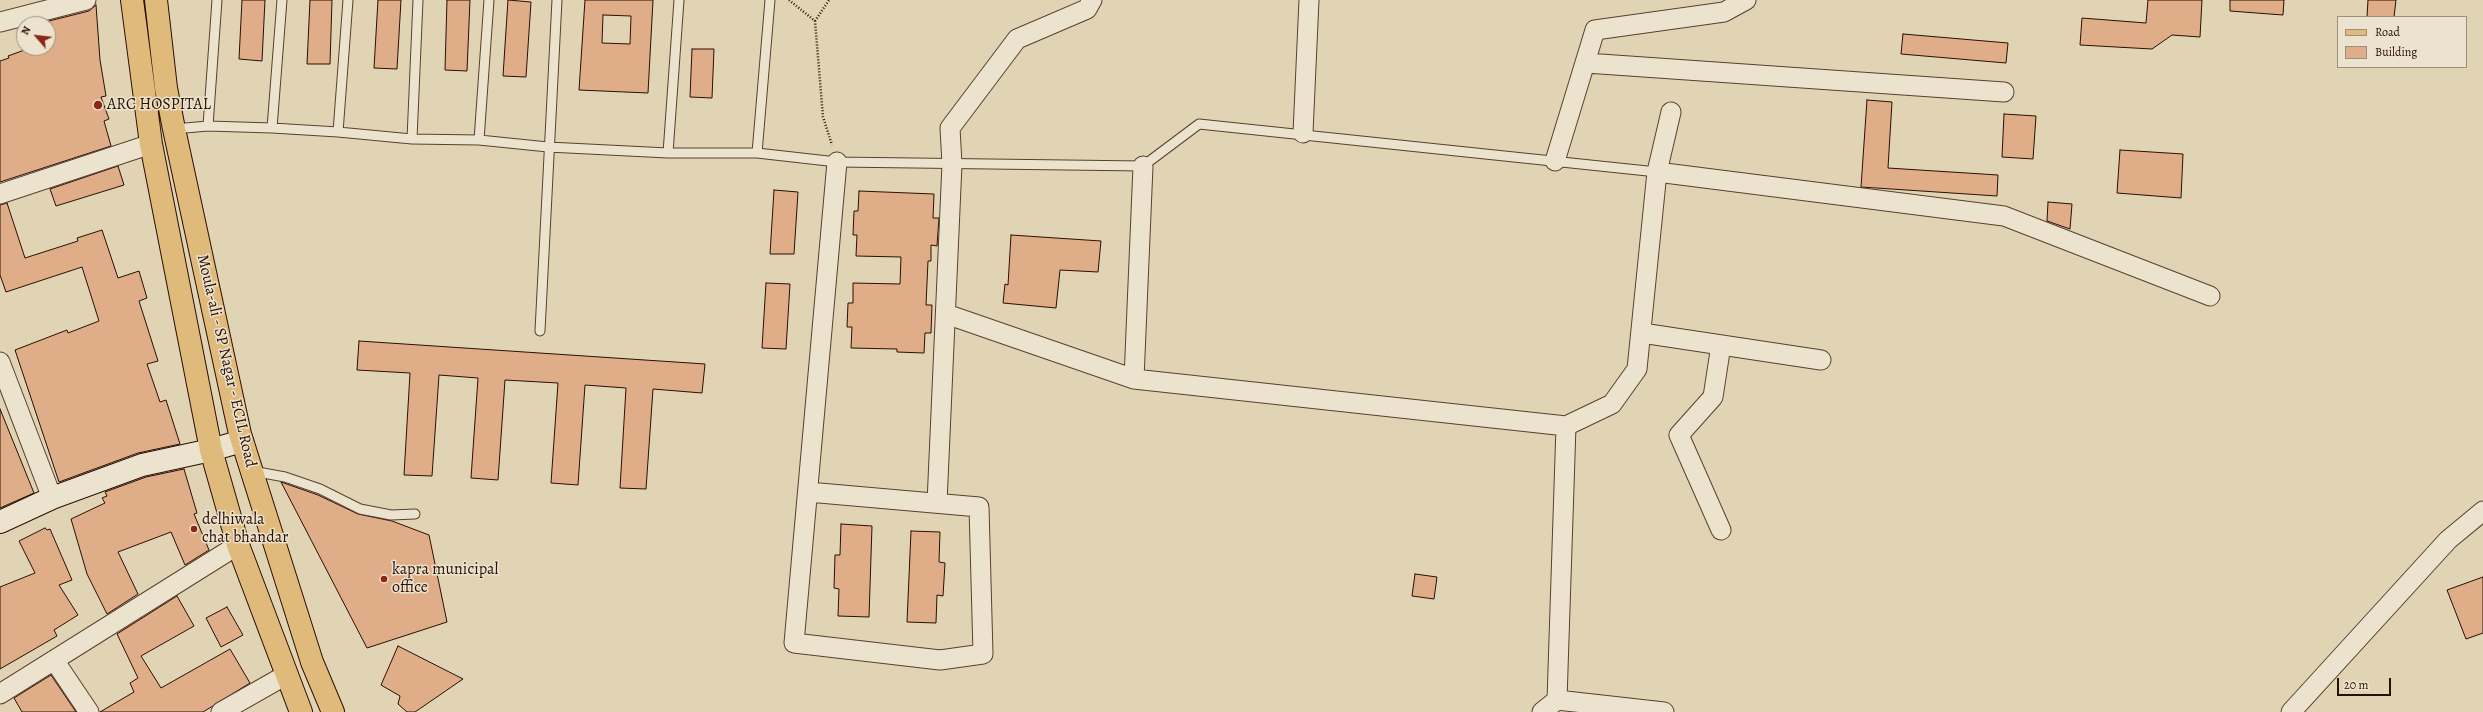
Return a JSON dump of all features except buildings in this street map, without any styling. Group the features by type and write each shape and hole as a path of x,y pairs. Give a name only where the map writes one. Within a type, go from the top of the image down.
{"main road":[{"name":"Moula-ali - SP Nagar - ECIL Road","path":"132,0 151,144 211,450 238,545 301,712"},
{"name":"Moula-ali - SP Nagar - ECIL Road","path":"156,0 166,88 242,441 312,662 333,712"}],"street":[{"path":"0,22 86,0"},
{"path":"937,503 952,164 950,128 1017,39 1086,9 1092,0"},
{"path":"1303,133 1310,0"},
{"path":"1555,160 1595,30 1724,12 1746,0"},
{"path":"1586,63 2004,92"},
{"path":"946,314 1134,379 1566,426 1612,404 1637,369 1642,333 1657,172 1671,112"},
{"path":"0,194 151,144"},
{"path":"808,492 979,507 983,654 940,660 794,644 837,162"},
{"path":"1134,379 1143,166"},
{"path":"1657,172 2004,216 2210,296"},
{"path":"1642,333 1821,360"},
{"path":"1721,345 1712,397 1679,435 1721,530"},
{"path":"0,362 52,498"},
{"path":"1566,426 1549,706 1664,712"},
{"path":"0,522 52,498 142,465 211,450 242,441"},
{"path":"2291,712 2448,540 2483,511"},
{"path":"0,694 238,545"},
{"path":"54,660 88,712"},
{"path":"221,712 286,675"}],"lane":[{"path":"208,126 217,0"},
{"path":"272,128 282,0"},
{"path":"338,132 348,0"},
{"path":"412,140 418,0"},
{"path":"479,140 489,0"},
{"path":"540,332 548,146 557,0"},
{"path":"668,152 679,0"},
{"path":"757,153 770,0"},
{"path":"174,129 208,126 272,128 338,132 412,140 479,140 548,146 668,152 757,153 837,162 1143,166 1199,124 1303,133 1657,172"},
{"path":"251,470 285,477 320,489 360,509 391,515 415,514"}],"path":[{"path":"789,0 815,21"},
{"path":"829,0 815,21 823,117 837,162"}],"place":[{"name":"ARC HOSPITAL","path":"98,105"},
{"name":"delhiwala chat bhandar","path":"194,529"},
{"name":"kapra municipal office","path":"384,579"}]}
